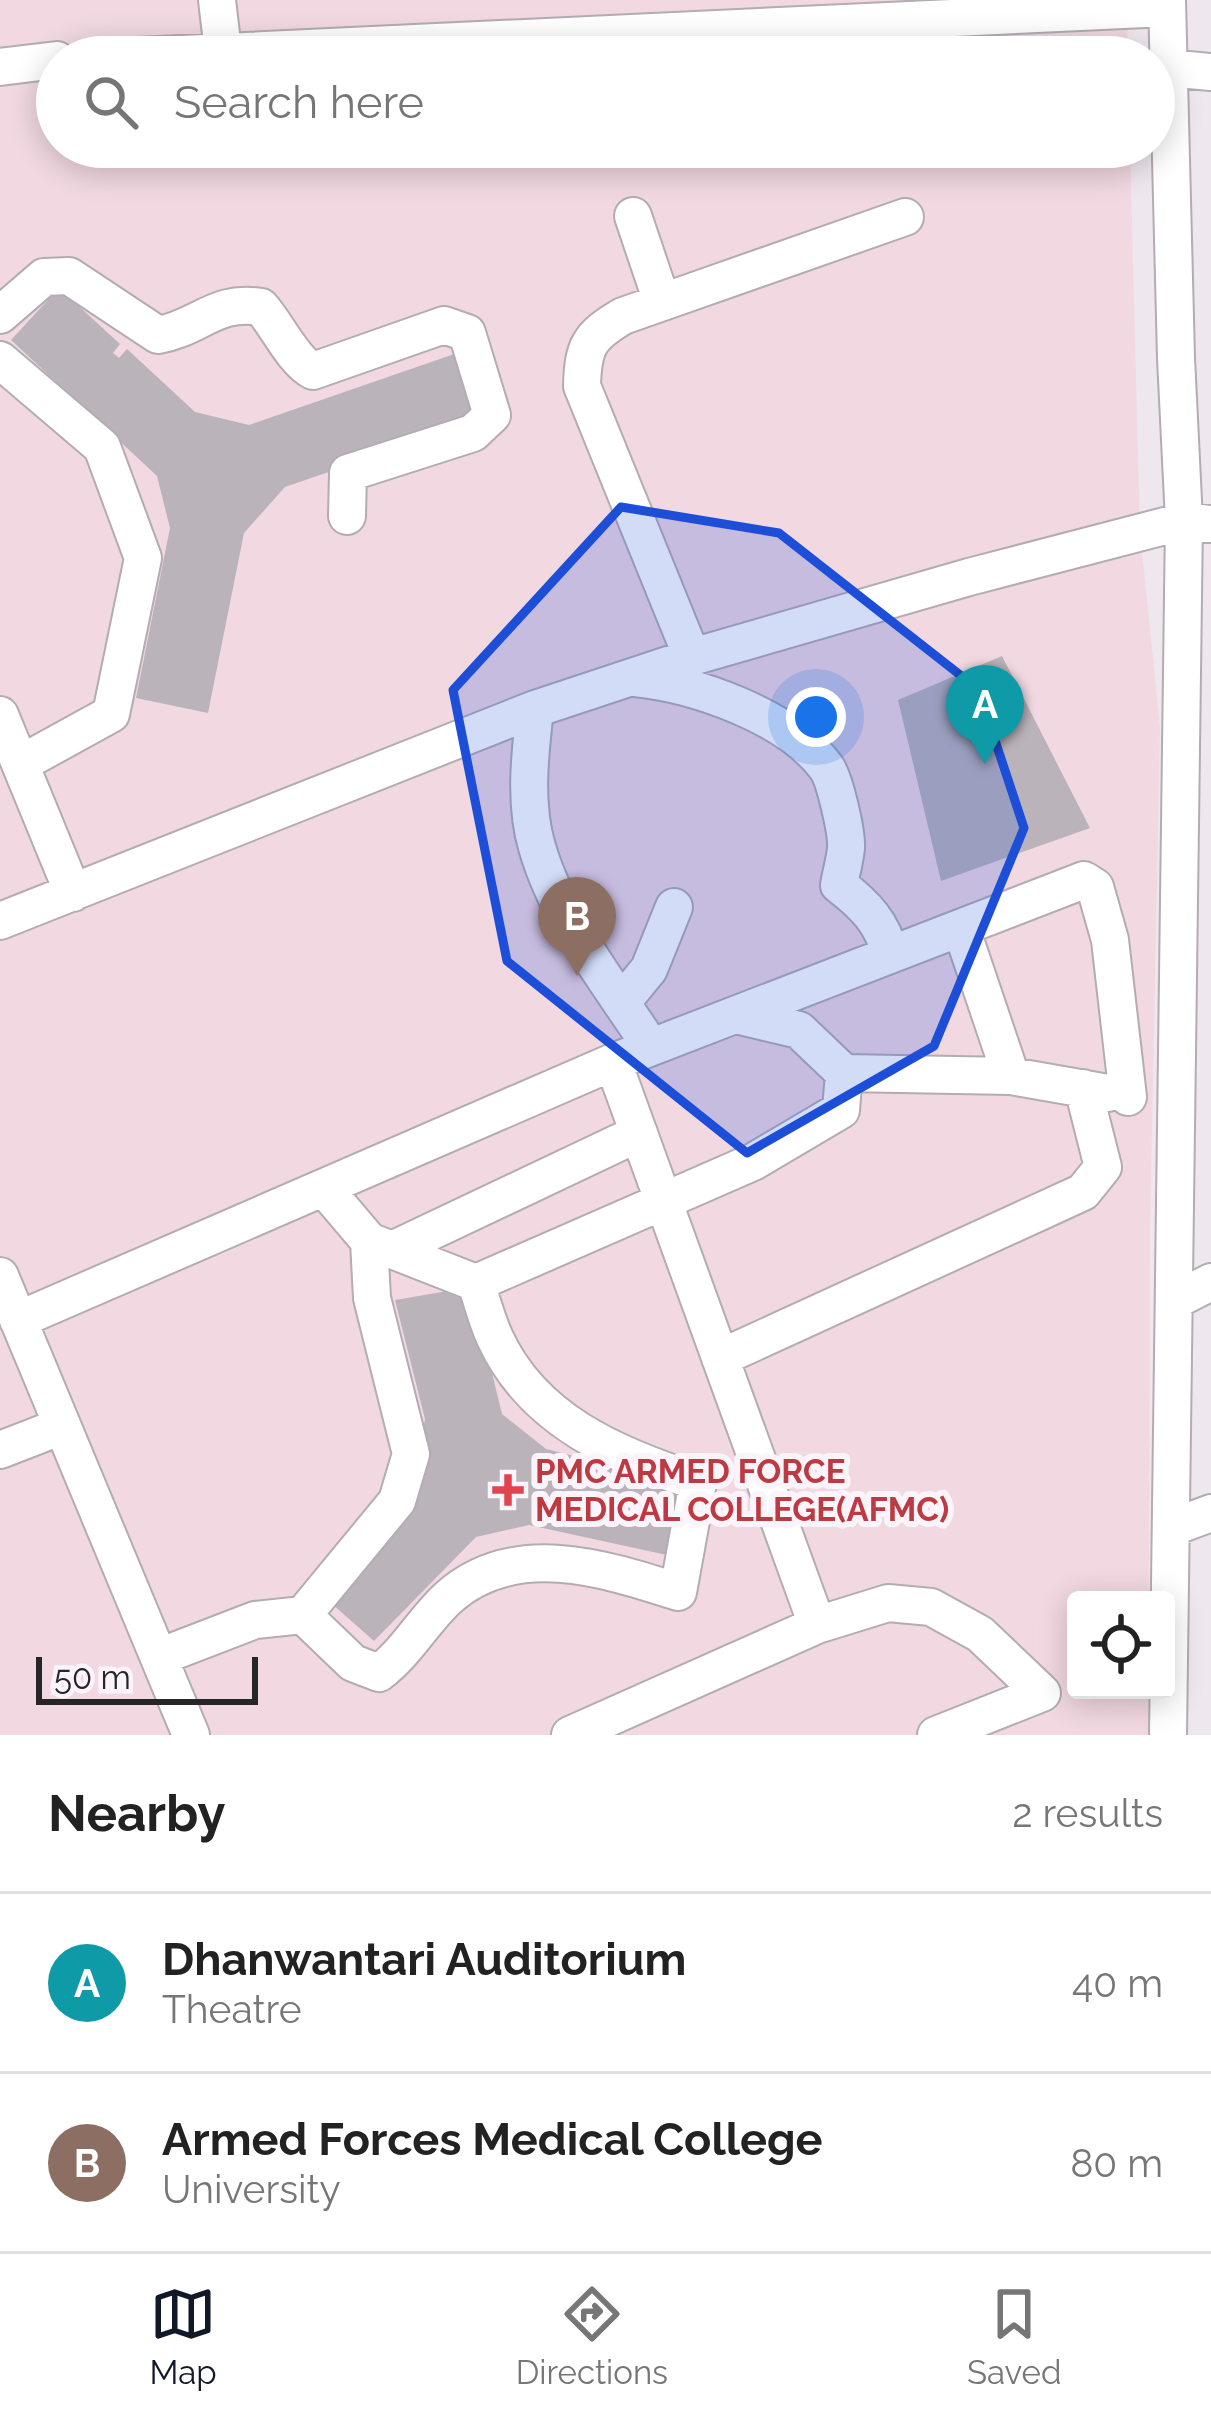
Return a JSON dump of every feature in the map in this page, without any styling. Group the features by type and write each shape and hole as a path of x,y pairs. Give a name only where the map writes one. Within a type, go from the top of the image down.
{"street":[{"path":"217,0 222,36"},
{"path":"460,36 854,11 1167,4 1167,36"},
{"path":"0,67 36,63"},
{"path":"1175,69 1211,72"},
{"path":"1168,1735 1176,1106 1194,1066 1198,522 1193,362 1175,158"},
{"path":"633,216 662,302"},
{"path":"692,657 581,386 583,358 596,332 623,316 905,217"},
{"path":"0,315 44,277 69,276 158,335 182,332 217,308 261,307 285,336 300,365 313,371 444,326 466,333 492,415 473,433 348,473 346,516"},
{"path":"0,360 102,447 143,559 111,714 20,764"},
{"path":"0,921 535,709 628,677 969,577 1198,522"},
{"path":"628,677 672,682 742,707 806,746 829,771 847,843 839,885 864,904 885,933 890,956"},
{"path":"535,709 529,764 536,844 557,898 651,1047"},
{"path":"0,715 73,892"},
{"path":"18,1320 614,1062 1084,880 1095,887 1110,940 1128,1097"},
{"path":"622,1002 649,969 674,907"},
{"path":"961,928 1011,1076"},
{"path":"736,1015 800,1030 844,1073 1011,1076 1176,1106"},
{"path":"614,1062 817,1625"},
{"path":"323,1188 381,1245 476,1283 753,1162 842,1110 844,1073"},
{"path":"720,1358 1082,1192 1103,1166 1083,1088"},
{"path":"381,1245 639,1133"},
{"path":"159,1657 255,1620 303,1615 397,1501 411,1454 372,1298 381,1245"},
{"path":"0,1276 191,1735"},
{"path":"1174,1301 1211,1282"},
{"path":"303,1615 353,1663 379,1673 449,1596 497,1568 538,1561 621,1573 678,1592 698,1482 637,1462 585,1437 531,1391 496,1340 476,1283"},
{"path":"0,1450 62,1426"},
{"path":"1171,1528 1211,1513"},
{"path":"570,1735 817,1625 888,1603 932,1607 980,1634 1042,1693 936,1735"}],"highlighted area":[{"path":"621,507 779,533 978,689 1024,828 934,1046 747,1153 507,961 453,690"}],"shaded area":[{"path":"0,0 1127,0 1128,36 36,36 36,168 1131,168 1140,532 1160,727 1150,1226 1149,1591 1067,1591 1067,1699 1148,1699 1148,1735 0,1735"}],"building":[{"path":"59,288 120,344 113,353 119,358 127,349 195,412 249,425 460,352 483,419 285,487 244,533 208,713 136,698 170,528 157,476 11,340"},
{"path":"1002,656 1090,828 941,881 898,700"},
{"path":"471,1287 502,1414 546,1449 685,1484 676,1557 529,1525 476,1537 374,1641 323,1596 408,1499 425,1419 395,1300"}],"place":[{"name":"Dhanwantari Auditorium","path":"985,764"},
{"name":"Armed Forces Medical College","path":"577,976"},
{"name":"PMC ARMED FORCE MEDICAL COLLEGE(AFMC)","path":"508,1490"}]}
